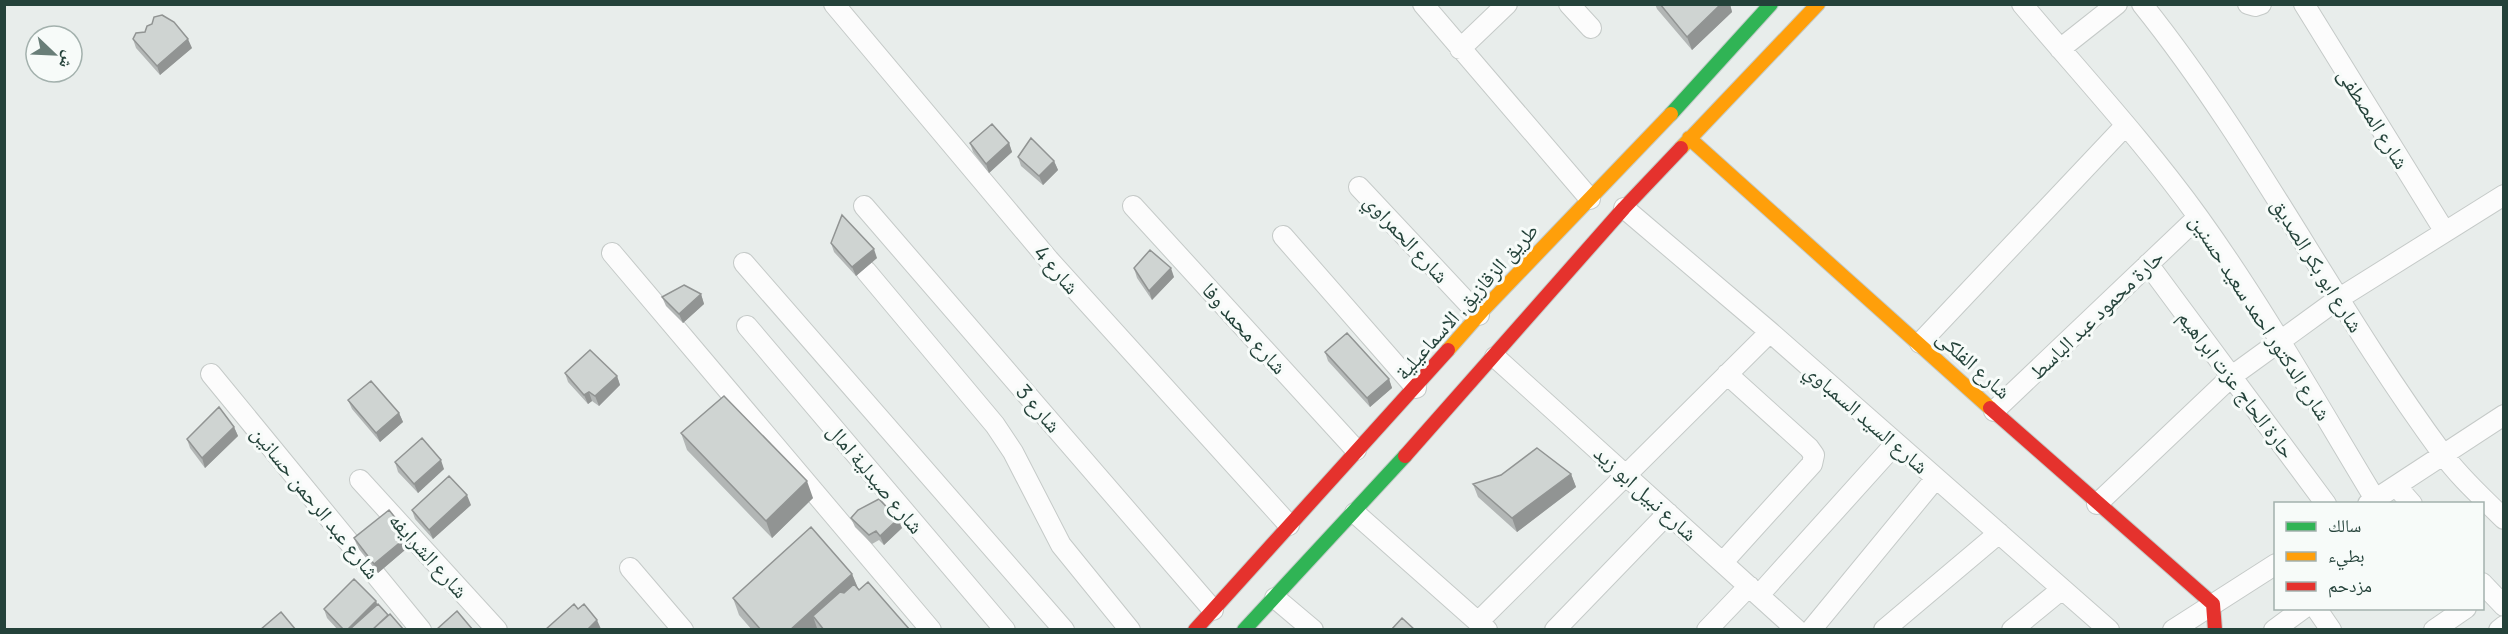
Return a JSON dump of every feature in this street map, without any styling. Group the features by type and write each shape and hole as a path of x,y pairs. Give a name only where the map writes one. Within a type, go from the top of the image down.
{"main road":[{"path":"1244,630 1350,518 1495,357 1624,208 1818,4"},
{"name":"طريق الزقازيق, الاسماعيلية","path":"1195,630 1213,610 1273,558 1289,525 1323,502 1356,450 1416,388 1479,315 1590,199 1758,9"},
{"name":"شارع الفلكى","path":"1689,138 2097,504 2213,604"},
{"path":"1323,502 1350,518"},
{"path":"1273,558 1292,580"},
{"path":"2213,604 2215,630"}],"street":[{"name":"شارع 4","path":"834,4 1049,260 1289,525"},
{"path":"1460,49 1507,4"},
{"path":"1569,4 1591,28"},
{"name":"شارع الدكتور احمد سعيد حسنين","path":"2022,4 2126,126 2198,217 2250,293 2371,501"},
{"path":"2060,49 2117,4"},
{"name":"شارع ابو بكر الصديق","path":"2142,4 2260,171 2338,299 2443,455 2504,519"},
{"path":"2248,4 2255,6 2261,4"},
{"name":"شارع المصطفى","path":"2304,4 2445,232"},
{"path":"1432,8 1460,49 1590,199"},
{"path":"1920,343 2126,126"},
{"name":"شارع الحمراوي","path":"1359,187 1479,315"},
{"path":"2097,504 2232,376 2338,299 2504,195"},
{"name":"شارع 3","path":"864,206 1213,610"},
{"name":"شارع محمد وفا","path":"1133,206 1356,450"},
{"name":"شارع السيد السمباوي","path":"1624,208 1770,332 2109,630"},
{"name":"حارة محمود عبد الباسط","path":"1994,411 2198,217"},
{"path":"1283,236 1416,388"},
{"path":"612,253 931,630"},
{"path":"744,263 1064,630"},
{"name":"حارة الحاج عزت ابراهيم","path":"2148,264 2325,502"},
{"path":"866,272 995,425 1013,452 1061,545 1130,630"},
{"name":"شارع صيدلية امال","path":"747,326 1005,630"},
{"path":"1350,518 1483,626 1626,475 1770,332"},
{"name":"شارع نبيل ابو زيد","path":"1495,357 1797,630"},
{"name":"شارع عبد الرحمن حسانين","path":"211,374 421,630"},
{"path":"1723,562 1812,464 1814,455 1809,447 1727,374"},
{"path":"2371,501 2504,415"},
{"path":"1707,630 1754,590 1896,443"},
{"path":"1811,630 1936,478"},
{"name":"شارع الشرايفه","path":"360,480 497,630"},
{"path":"2396,486 2410,502"},
{"path":"1555,630 1668,513"},
{"path":"1884,630 1999,534"},
{"path":"2174,630 2274,565"},
{"path":"630,568 683,630"},
{"path":"2012,630 2062,589"},
{"path":"1275,598 1313,630"},
{"path":"2274,630 2303,610"},
{"path":"2317,610 2331,630"},
{"path":"2434,630 2464,610"},
{"path":"2499,630 2504,626"}],"building":[{"path":"1660,4 1721,4 1687,37"},
{"path":"162,15 174,22 188,39 157,66 133,39 136,33 145,32 147,26 152,24 154,17"},
{"path":"992,124 1009,143 986,164 970,143"},
{"path":"1031,138 1054,161 1039,176 1018,157"},
{"path":"842,215 874,249 852,267 831,243"},
{"path":"1150,250 1171,268 1149,291 1134,268"},
{"path":"684,285 701,294 679,314 662,297"},
{"path":"1347,333 1389,379 1367,398 1325,352"},
{"path":"590,350 617,376 595,396 589,392 584,395 565,373"},
{"path":"371,381 399,413 376,433 348,400"},
{"path":"724,396 807,481 766,521 681,433"},
{"path":"219,407 234,427 202,458 187,439"},
{"path":"422,438 441,460 414,484 395,462"},
{"path":"1537,448 1571,474 1512,518 1473,484 1501,475"},
{"path":"449,476 467,495 429,530 412,510"},
{"path":"879,499 898,519 880,536 876,531 869,535 851,518 858,510"},
{"path":"389,510 409,535 374,564 354,538"},
{"path":"811,527 852,574 790,630 761,630 733,598"},
{"path":"354,579 376,601 347,630 344,630 324,609"},
{"path":"868,582 910,630 824,630 813,616 840,592 844,593 854,584 859,590"},
{"path":"378,604 388,615 372,630 349,630"},
{"path":"574,604 578,609 584,604 597,620 587,630 545,630"},
{"path":"457,611 473,630 436,630"},
{"path":"281,612 296,630 260,630"},
{"path":"390,614 404,630 372,630"},
{"path":"1402,618 1415,630 1391,630"}],"traffic: fast":[{"path":"1671,114 1771,4"},
{"path":"1244,630 1405,456"}],"traffic: slow":[{"path":"1681,148 1818,4"},
{"path":"1448,350 1484,309 1671,114"},
{"path":"1689,138 1990,408"}],"traffic: jam":[{"path":"1405,456 1624,208 1681,148"},
{"path":"1195,630 1448,350"},
{"path":"1990,408 2213,604 2215,630"}]}
